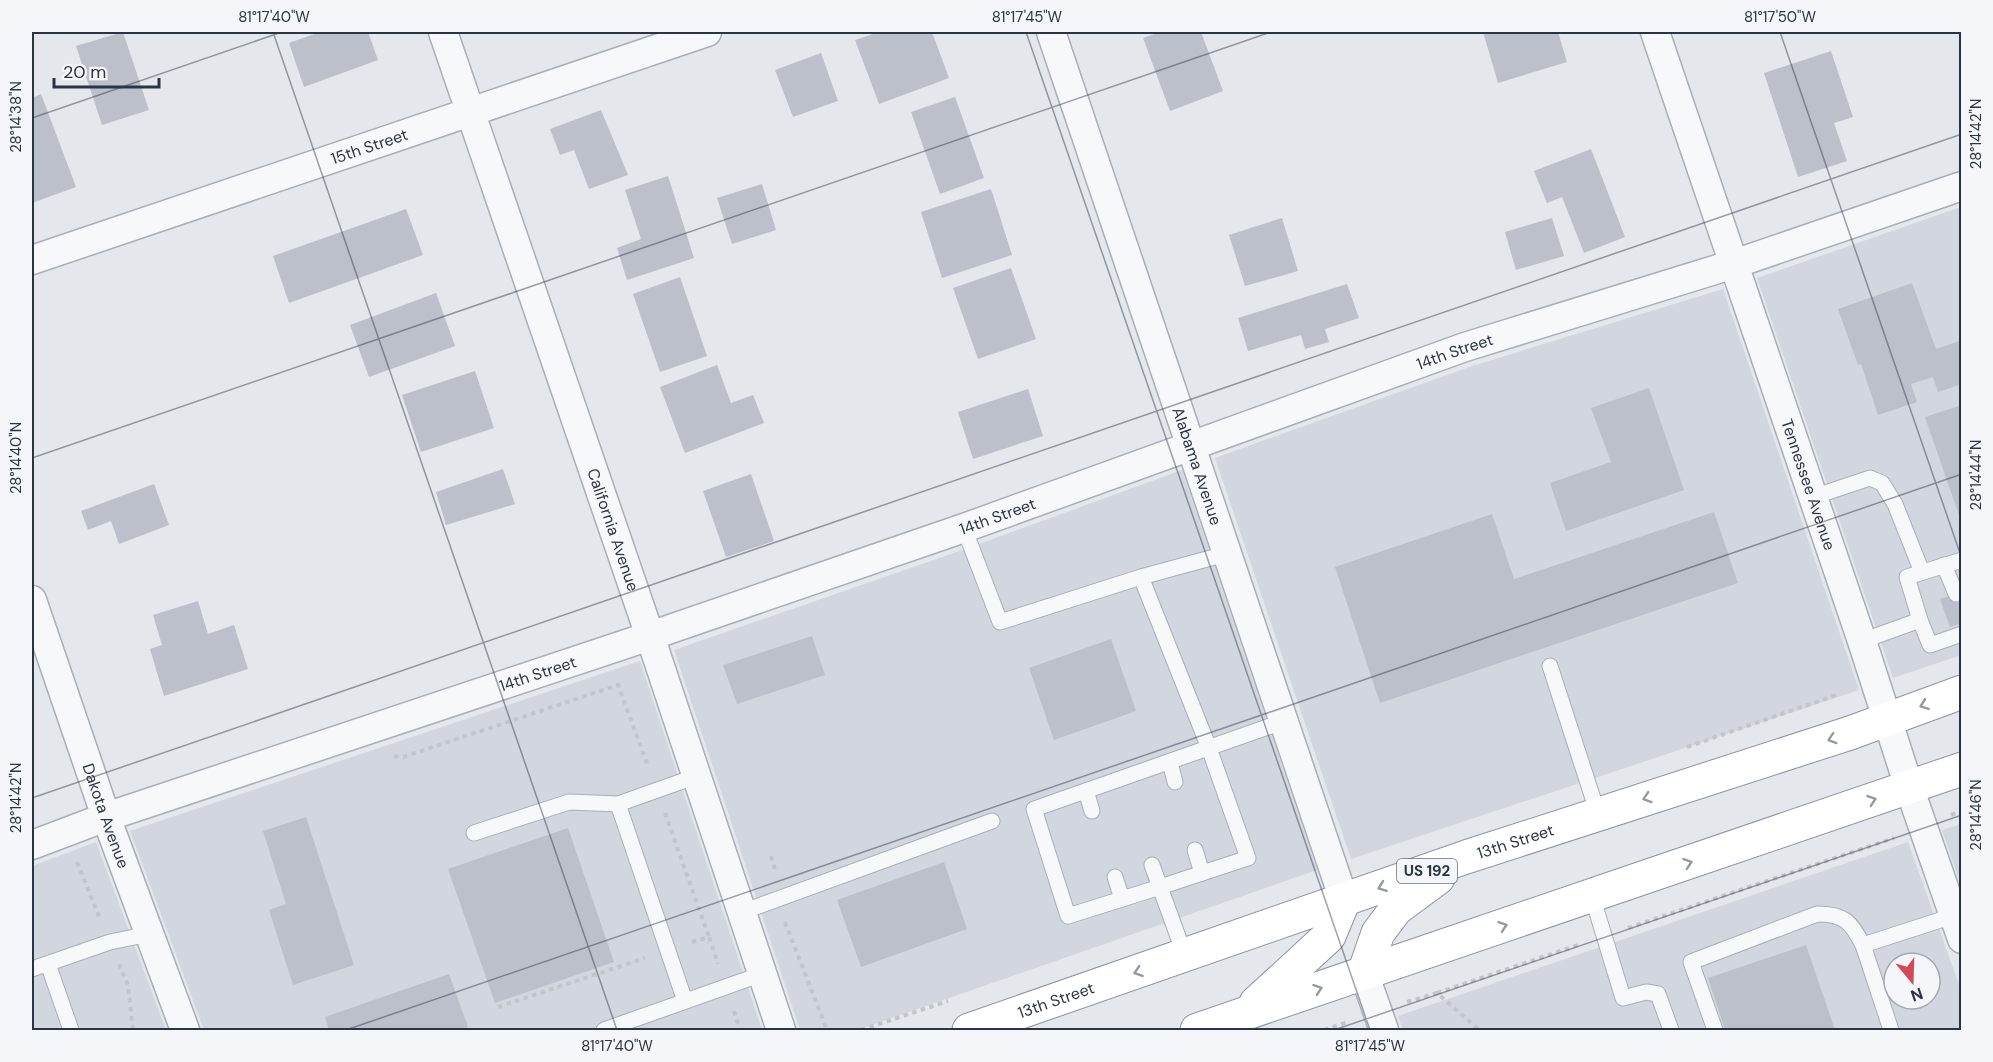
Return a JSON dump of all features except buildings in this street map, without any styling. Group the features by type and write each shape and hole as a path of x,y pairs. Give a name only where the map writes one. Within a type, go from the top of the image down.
{"highway":[{"name":"13th Street","path":"969,1030 1038,1017 1185,956 1466,857 1887,719 1962,692"},
{"path":"1197,1030 1962,769"},
{"path":"1365,973 1378,933 1396,909 1466,857"},
{"path":"1243,1015 1311,955 1329,936 1344,900"}],"street":[{"name":"California Avenue","path":"443,32 650,636 781,1030"},
{"name":"15th Street","path":"32,260 706,32"},
{"name":"Alabama Avenue","path":"1051,32 1286,721 1344,900"},
{"name":"Tennessee Avenue","path":"1655,32 1862,641 1922,826 1959,922"},
{"name":"14th Street","path":"32,844 964,528 1465,347 1734,264 1962,186"},
{"name":"Dakota Avenue","path":"32,600 106,818 185,1030"},
{"path":"1365,973 1384,1030"}],"lane":[{"path":"1812,497 1870,478 1882,483 1894,504 1922,572"},
{"path":"964,528 1000,622 1141,577 1229,554"},
{"path":"1962,560 1907,577 1930,645 1962,634"},
{"path":"1944,565 1956,594"},
{"path":"1141,577 1209,748 1248,858 1068,916 1034,809 1170,762 1209,748 1286,721"},
{"path":"1862,641 1920,620"},
{"path":"1550,666 1598,814"},
{"path":"1170,762 1175,782"},
{"path":"474,833 569,802 618,804 697,776"},
{"path":"1086,791 1092,811"},
{"path":"618,804 685,1001"},
{"path":"742,912 992,821"},
{"path":"1195,850 1202,873"},
{"path":"1152,865 1185,956"},
{"path":"1115,877 1122,899"},
{"path":"1592,896 1623,998 1647,992 1658,994 1671,1030"},
{"path":"1715,1030 1691,962 1817,914 1833,914 1854,927 1863,945 1891,1030"},
{"path":"1863,945 1959,922"},
{"path":"32,969 110,942 149,934"},
{"path":"48,964 71,1030"},
{"path":"604,1030 762,974"}],"path":[{"path":"393,756 403,757 618,685 709,936 740,1030"},
{"path":"1437,993 1865,848 1962,812"},
{"path":"771,856 782,897 784,922 827,1030"},
{"path":"498,1007 709,936"}],"shaded area":[{"path":"1961,207 1961,655 1893,678 1757,278"},
{"path":"1723,289 1859,690 1351,859 1215,458 1472,366"},
{"path":"1182,470 1317,870 857,1030 800,1030 674,650 971,547"},
{"path":"640,661 762,1030 204,1030 130,831"},
{"path":"1962,824 1961,885 1942,830"},
{"path":"96,842 166,1030 32,1030 32,866"},
{"path":"1908,842 1962,993 1961,1030 1403,1030 1398,1016"}]}
